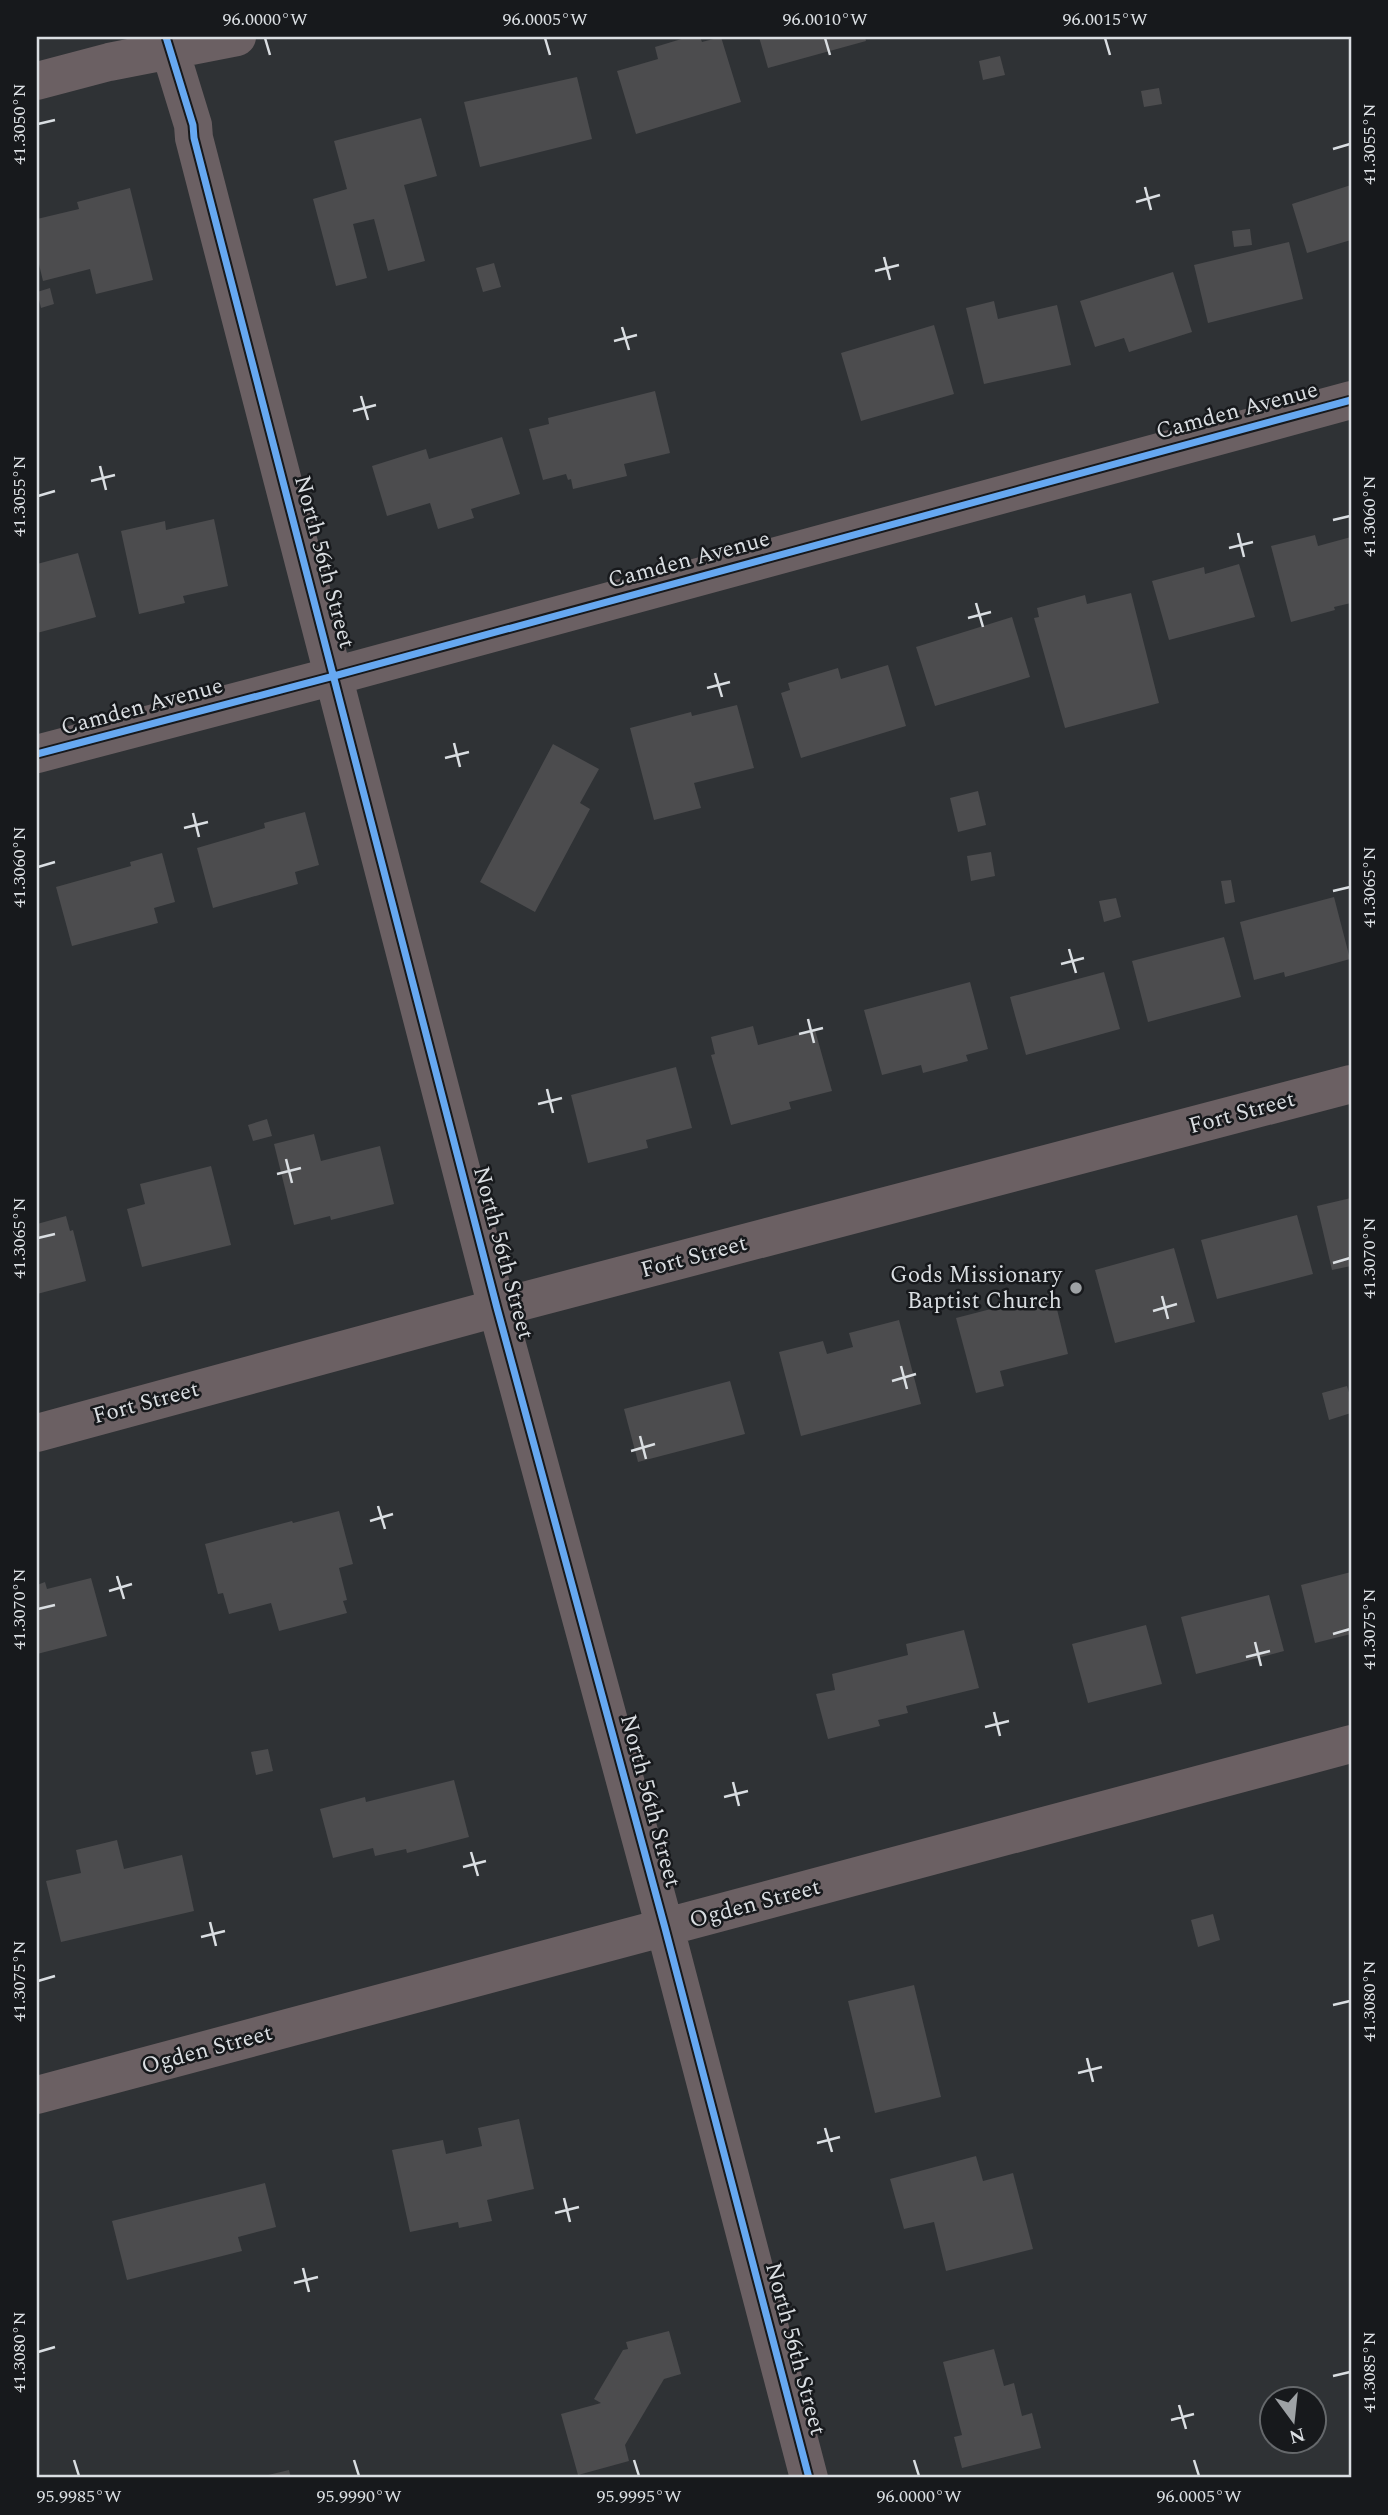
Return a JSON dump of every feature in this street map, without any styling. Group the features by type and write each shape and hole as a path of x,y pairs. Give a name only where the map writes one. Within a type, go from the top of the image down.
{"street":[{"path":"37,81 168,44 237,37"},
{"name":"North 56th Street","path":"168,44 193,125 194,138 498,1308 665,1928 809,2478"},
{"name":"Camden Avenue","path":"37,754 1351,400"},
{"name":"Fort Street","path":"37,1433 498,1308 1351,1084"},
{"name":"Ogden Street","path":"37,2095 1351,1744"}],"building":[{"path":"688,37 700,37 702,42 721,37 741,102 636,134 617,71 658,59 655,47"},
{"path":"759,37 865,37 866,41 768,68"},
{"path":"1000,56 1005,75 983,80 979,61"},
{"path":"577,77 592,139 480,167 464,102"},
{"path":"1159,88 1162,104 1144,107 1141,91"},
{"path":"421,118 437,176 404,185 425,261 388,271 374,219 353,224 367,278 336,286 313,199 347,189 334,141"},
{"path":"1351,185 1351,240 1307,253 1292,204"},
{"path":"130,188 153,280 96,294 90,269 43,281 37,256 37,219 79,209 77,202"},
{"path":"1250,229 1252,245 1234,247 1232,231"},
{"path":"1289,242 1303,299 1208,323 1194,265"},
{"path":"494,263 501,287 483,292 476,268"},
{"path":"1173,272 1192,332 1129,352 1124,338 1095,347 1080,301"},
{"path":"50,288 54,304 41,308 37,292"},
{"path":"994,301 998,319 1057,305 1071,365 984,384 966,308"},
{"path":"934,325 954,394 861,421 841,353"},
{"path":"655,391 670,453 624,464 627,476 573,489 571,479 568,480 566,474 543,480 529,429 549,424 548,418"},
{"path":"502,437 520,494 471,509 474,518 438,529 430,503 387,516 372,466 426,449 429,459"},
{"path":"214,519 228,586 183,596 185,603 139,614 121,531 165,521 166,530"},
{"path":"1315,535 1318,546 1351,537 1351,603 1291,622 1271,546"},
{"path":"78,553 96,617 37,633 37,564"},
{"path":"1239,564 1255,617 1169,640 1152,581 1204,567 1205,574"},
{"path":"1131,593 1159,703 1065,728 1034,618 1039,617 1037,608 1085,595 1087,604"},
{"path":"1012,617 1030,677 935,706 916,647"},
{"path":"888,665 906,726 801,758 781,693 790,690 788,683 838,668 841,679"},
{"path":"737,705 754,768 694,783 701,808 654,820 630,728 691,712 692,716"},
{"path":"553,744 599,769 580,803 590,809 535,912 480,882"},
{"path":"978,791 986,825 958,832 950,798"},
{"path":"305,812 319,865 295,872 298,884 213,908 197,848 265,828 264,823"},
{"path":"991,852 995,876 971,881 967,856"},
{"path":"162,853 175,902 154,908 158,923 72,946 56,887 131,866 130,862"},
{"path":"1231,880 1235,902 1225,904 1221,881"},
{"path":"1334,897 1350,959 1285,977 1284,972 1254,980 1240,922"},
{"path":"1116,898 1121,917 1104,922 1099,901"},
{"path":"1224,937 1241,997 1148,1022 1132,961"},
{"path":"1104,972 1120,1029 1026,1055 1010,997"},
{"path":"970,982 988,1049 966,1055 968,1061 923,1073 921,1065 882,1075 864,1010"},
{"path":"753,1026 758,1045 815,1030 832,1091 789,1102 791,1109 731,1125 711,1055 715,1054 711,1037"},
{"path":"676,1067 692,1128 646,1140 648,1148 588,1163 571,1095"},
{"path":"267,1119 272,1136 253,1141 248,1125"},
{"path":"314,1134 321,1161 380,1146 394,1204 331,1220 330,1216 294,1225 274,1144"},
{"path":"211,1166 231,1245 142,1267 127,1209 145,1204 140,1184"},
{"path":"1351,1198 1351,1266 1332,1270 1317,1206"},
{"path":"1297,1215 1313,1274 1217,1299 1201,1240"},
{"path":"66,1216 70,1231 73,1230 86,1281 37,1294 37,1224"},
{"path":"1174,1248 1195,1322 1115,1343 1095,1270"},
{"path":"1053,1293 1068,1354 1000,1371 1004,1386 976,1393 956,1318"},
{"path":"899,1320 921,1404 801,1436 779,1352 823,1341 827,1354 853,1347 849,1333"},
{"path":"730,1381 745,1434 638,1462 624,1409"},
{"path":"1347,1386 1351,1413 1329,1420 1322,1393"},
{"path":"339,1511 353,1564 339,1568 347,1600 343,1601 347,1613 279,1631 271,1603 229,1614 223,1593 218,1594 205,1544"},
{"path":"1351,1572 1351,1634 1315,1643 1301,1585"},
{"path":"91,1578 107,1636 37,1654 37,1585 45,1582 47,1589"},
{"path":"1269,1595 1284,1651 1196,1674 1181,1617"},
{"path":"1146,1625 1162,1684 1088,1703 1072,1644"},
{"path":"964,1630 979,1688 906,1706 908,1713 878,1720 880,1726 828,1739 816,1694 835,1690 832,1674 908,1655 906,1644"},
{"path":"268,1749 273,1771 256,1775 251,1752"},
{"path":"454,1780 469,1837 407,1853 406,1849 375,1856 373,1848 333,1858 320,1809 365,1797 366,1802"},
{"path":"117,1840 124,1869 182,1855 194,1911 61,1942 46,1881 81,1873 76,1850"},
{"path":"1213,1914 1220,1940 1198,1947 1191,1920"},
{"path":"914,1985 941,2097 875,2113 848,2001"},
{"path":"519,2119 534,2189 487,2200 492,2221 459,2228 458,2222 410,2232 392,2150 443,2140 446,2154 482,2146 478,2128"},
{"path":"976,2156 983,2181 1013,2173 1033,2249 946,2271 934,2222 904,2229 890,2179"},
{"path":"265,2183 276,2227 238,2237 242,2251 127,2280 112,2221"},
{"path":"669,2331 681,2374 664,2379 625,2445 629,2461 578,2475 561,2414 601,2403 594,2399 623,2350 628,2349 626,2342"},
{"path":"994,2349 1004,2386 1014,2383 1022,2416 1032,2413 1041,2448 962,2468 954,2437 962,2435 943,2362"},
{"path":"289,2470 291,2478 260,2478 260,2477"}],"cycle path":[{"path":"166,37 193,125 194,138 497,1308 665,1928 809,2478"},
{"path":"37,754 1351,400"}],"place":[{"name":"Gods Missionary Baptist Church","path":"1076,1288"}]}
